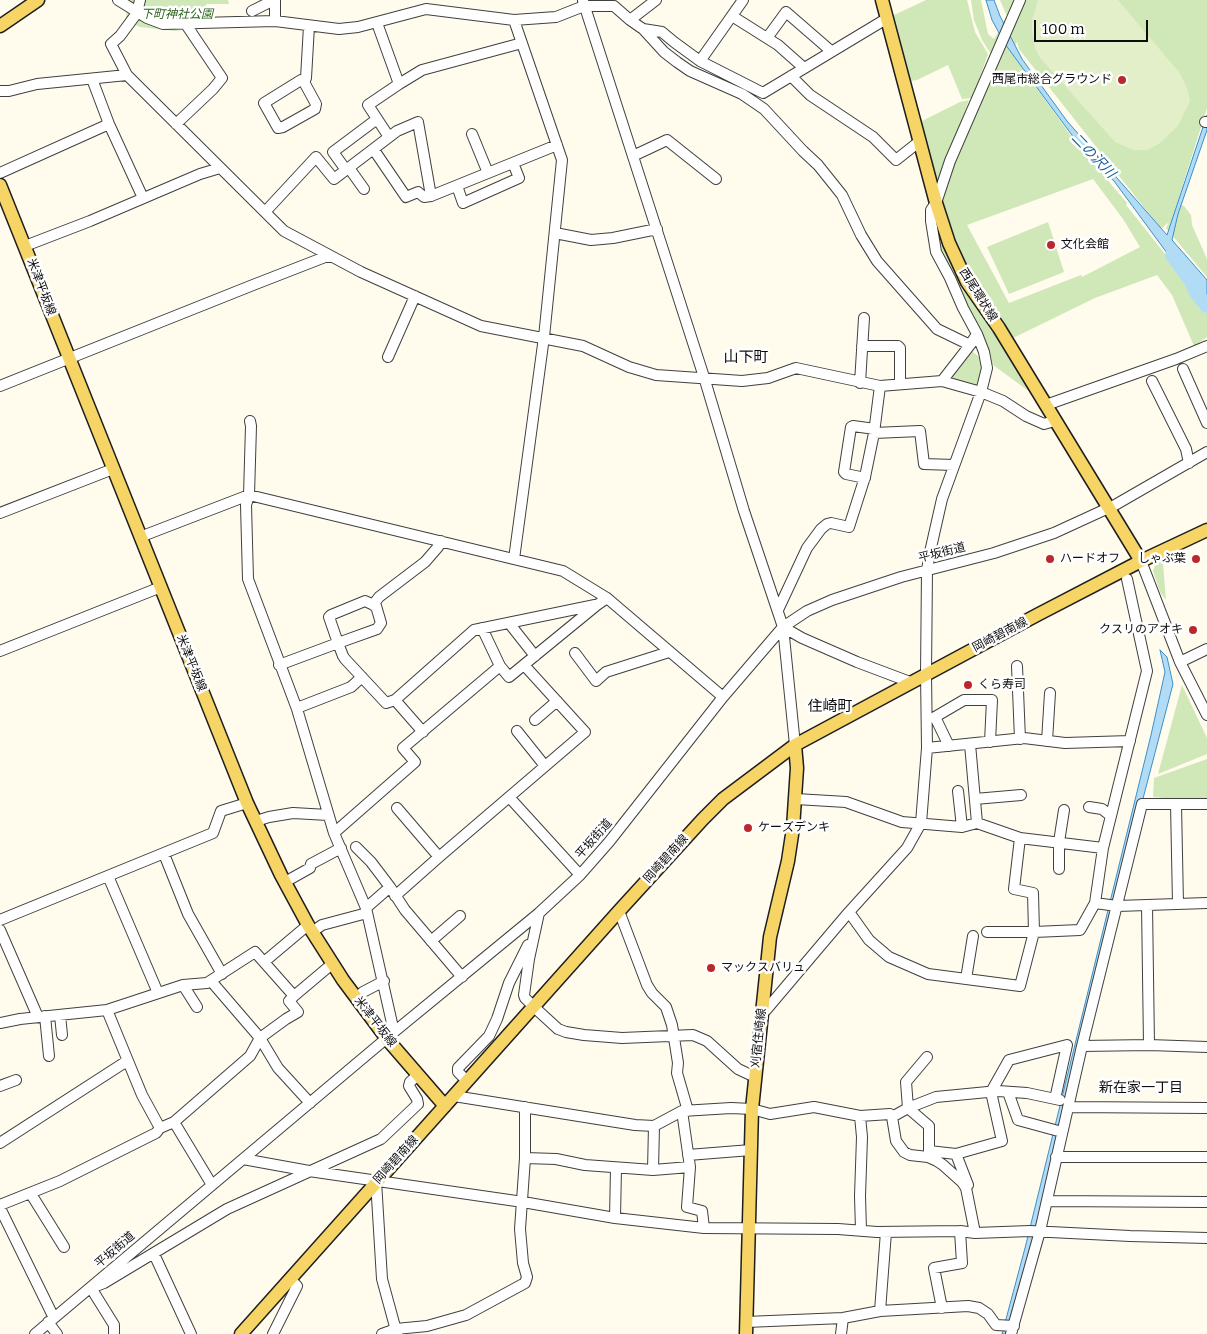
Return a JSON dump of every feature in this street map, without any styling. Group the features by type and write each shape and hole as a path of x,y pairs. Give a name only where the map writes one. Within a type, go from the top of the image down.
{"main road":[{"path":"0,26 38,0"},
{"name":"西尾環状線","path":"882,0 936,203 949,243 968,282 1052,403 1054,421 1141,561"},
{"name":"米津平坂線","path":"0,185 247,803 285,882 310,929 356,998 391,1035 418,1075 445,1106"},
{"name":"岡崎碧南線","path":"241,1334 376,1181 716,806 795,744 1141,561 1207,530"},
{"name":"刈宿住崎線","path":"746,1328 752,1110 770,937 788,861 793,828 797,768 795,744"}],"street":[{"path":"118,0 137,13 163,24 276,21 308,26 345,28 377,23 426,9 514,20 556,17 583,3 614,6 643,29 664,52 690,71 742,94 764,108 818,165 842,195 861,235 877,261 937,329 970,345"},
{"path":"140,0 137,13 120,36 111,44 128,75 284,231 331,257 415,296 481,326 582,346 629,367 656,375 742,381 768,378 796,368 803,368 880,386 942,382 981,392 1003,401 1026,416 1044,424 1054,421"},
{"path":"249,0 253,22"},
{"path":"252,11 274,0 276,21"},
{"path":"630,20 656,0"},
{"path":"700,61 742,0"},
{"path":"762,1010 766,1010 849,912 907,848 921,823 931,715 926,674 927,570 942,499 981,392 987,368 984,352 977,334 936,252 931,210 936,203 950,161 1020,0"},
{"path":"583,3 704,377 744,511 783,627 795,744"},
{"path":"767,38 786,12 831,51"},
{"path":"732,16 767,38 804,68"},
{"path":"643,29 662,32 700,61 763,93 886,19"},
{"path":"514,20 562,160 544,337 514,559"},
{"path":"176,124 222,78 185,23"},
{"path":"377,23 399,84"},
{"path":"305,81 301,80 264,103 278,128 314,109 316,104 305,81 308,26"},
{"path":"390,137 368,104 422,70 522,43"},
{"path":"0,91 9,91 37,84 128,75"},
{"path":"791,76 810,95 873,138 896,160 920,141"},
{"path":"92,79 109,124 143,198"},
{"path":"364,189 333,152 378,119"},
{"path":"265,212 316,157 334,179 397,131 418,122 431,196"},
{"path":"0,173 109,124"},
{"path":"472,134 488,173"},
{"path":"633,156 667,140 716,179"},
{"path":"374,150 406,197 418,192 424,197 457,186 557,145"},
{"path":"457,186 463,203 519,178 513,163"},
{"path":"25,246 200,174 220,168"},
{"path":"555,233 592,240 614,238 657,229"},
{"path":"0,386 325,257 331,257"},
{"path":"388,357 415,296"},
{"path":"860,382 864,318"},
{"path":"942,382 977,334"},
{"path":"862,346 898,346 900,348 900,384"},
{"path":"1052,403 1176,359 1207,346"},
{"path":"1183,369 1207,423"},
{"path":"1152,381 1186,449 1189,463"},
{"path":"778,610 807,548 821,529 831,523 849,527 865,478 880,386"},
{"path":"243,1159 391,1035 384,981 366,910 334,833 296,708 248,580 246,505 249,495 250,421"},
{"path":"865,478 844,472 851,427 853,426 874,431 920,431 924,464 954,465"},
{"name":"平坂街道","path":"391,1035 540,913 580,875 609,842 723,697 783,627 807,611 832,600 901,576 994,554 1054,533 1108,509 1207,452"},
{"path":"0,513 113,468"},
{"path":"140,537 249,495 563,572 607,598 723,697"},
{"path":"373,605 379,597 425,562 441,541"},
{"path":"1141,561 1180,662 1207,715"},
{"path":"987,932 1080,930 1095,903 1103,848 1147,672 1127,579"},
{"path":"0,651 160,587"},
{"path":"482,628 500,666 509,677 607,598"},
{"path":"279,665 338,643 377,629 381,626 376,606 365,601 329,617 338,643 343,656 386,703 395,700 474,630 597,605"},
{"path":"509,623 535,656"},
{"path":"783,627 802,638 857,662 910,682"},
{"path":"1180,662 1207,649"},
{"path":"575,653 596,681 606,672 670,652"},
{"path":"264,962 310,929 366,910 393,892 439,857 585,732 524,665"},
{"path":"334,833 415,762 403,748 500,666"},
{"path":"1017,666 1020,739"},
{"path":"296,708 351,687 362,677"},
{"path":"1047,741 1050,693"},
{"path":"395,700 422,732"},
{"path":"931,715 964,700 992,700 990,742"},
{"path":"535,720 557,701"},
{"path":"931,715 949,746"},
{"path":"517,731 545,766"},
{"path":"927,748 1020,739 1064,744 1130,741"},
{"path":"970,744 977,823"},
{"path":"958,791 962,827"},
{"path":"975,798 1021,795"},
{"path":"508,797 580,875"},
{"path":"796,799 846,802 902,822 962,827 977,823 1020,838 1103,848"},
{"path":"0,920 213,834 221,812 247,803"},
{"path":"746,1328 842,1318 880,1311 968,1306 979,1308 988,1314 995,1329 1012,1330 1040,1231 1082,1046 1142,804 1207,804"},
{"path":"1176,804 1178,904"},
{"path":"1089,807 1102,809 1111,816"},
{"path":"397,808 439,857"},
{"path":"1060,869 1059,842 1064,810"},
{"path":"256,821 293,813 328,815"},
{"path":"849,912 870,940 889,958 928,974 1020,986 1034,932 1032,893 1014,889 1020,838"},
{"path":"356,847 371,862 431,941 462,977"},
{"path":"285,882 310,868 310,864 341,848"},
{"path":"164,854 188,914 222,974"},
{"path":"108,876 158,993"},
{"path":"1095,903 1117,906 1207,904"},
{"path":"1147,906 1149,1045"},
{"path":"619,911 647,985 652,994 666,1007 674,1037 678,1063 677,1072 685,1111 690,1167 687,1207 702,1211 704,1228"},
{"path":"540,913 529,959 524,995 558,1029 584,1036 622,1038 693,1035 707,1041 738,1069 755,1077"},
{"path":"431,941 460,916"},
{"path":"467,1081 457,1070 488,1036 497,1019 509,983 538,927"},
{"path":"0,930 41,1017 49,1056"},
{"path":"966,979 973,936"},
{"path":"0,1023 107,1010 183,985 207,983 255,952 294,996"},
{"path":"58,1334 0,1206 60,1181 174,1122 250,1056 260,1038 298,1012 289,1001 332,964"},
{"path":"211,981 260,1038 278,1068 310,1103"},
{"path":"356,998 384,981"},
{"path":"183,985 197,1007"},
{"path":"107,1010 142,1095 160,1128"},
{"path":"60,1015 62,1035"},
{"path":"927,1057 906,1082 908,1108 928,1126 929,1151 956,1154 1002,1141 991,1092 1009,1060 1067,1045 1055,1099"},
{"path":"1082,1046 1149,1045 1207,1047"},
{"path":"0,1143 127,1061"},
{"path":"114,1334 114,1325 90,1288 104,1283 227,1209 381,1139 418,1104 409,1086 410,1082 418,1075"},
{"path":"0,1086 16,1080"},
{"path":"892,1117 908,1108 936,1097 991,1092 1028,1092 1069,1105 1207,1108"},
{"path":"1008,1092 1018,1120 1062,1132"},
{"path":"454,1096 635,1125 654,1126 685,1111 731,1108 770,1114 814,1107 860,1116 890,1114 896,1141 904,1152 937,1161 962,1182 966,1188 974,1233"},
{"path":"382,1334 426,1326 466,1315 525,1283 527,1277 523,1263 520,1229 525,1158 525,1108"},
{"path":"860,1116 862,1137 861,1230"},
{"path":"174,1122 212,1185"},
{"path":"653,1170 654,1126"},
{"path":"688,1155 750,1150"},
{"path":"956,1154 968,1185"},
{"path":"1056,1157 1207,1157"},
{"path":"525,1158 556,1159 585,1165 616,1168 653,1170 690,1167"},
{"path":"243,1159 308,1171 523,1202 615,1218 704,1228 886,1232 960,1231 974,1233 1040,1231 1207,1238"},
{"name":"平坂街道","path":"35,1334 243,1159"},
{"path":"615,1218 616,1168"},
{"path":"376,1181 382,1279 397,1332"},
{"path":"31,1194 64,1247"},
{"path":"1047,1201 1207,1202"},
{"path":"942,1308 934,1268 962,1263 960,1231"},
{"path":"880,1311 886,1232"},
{"path":"154,1254 190,1334"},
{"path":"273,1334 297,1286 290,1279"},
{"path":"841,1334 842,1318"}],"green space":[{"name":"下町神社公園","path":"129,0 228,0 229,4 206,4 205,27 175,31 140,27 125,21"},
{"path":"926,0 967,0 975,32 988,54 975,91 991,54 982,40 974,20 971,0 981,0 988,34 994,39 1007,16 1000,0 1207,0 1207,108 1175,210 1179,204 1184,206 1191,215 1192,225 1207,259 1207,277 1166,228 1169,222 1161,229 1019,49 1017,42 1011,52 1076,143 1127,203 1126,205 1185,279 1184,281 1199,306 1207,310 1207,337 1194,346 1172,295 1157,275 1095,298 1011,339 997,313 995,315 974,279 940,205 920,122 960,102 969,100 960,125 972,98 962,99 948,65 917,80 910,81 892,16","holes":["1093,179 1123,219 1140,247 1082,277 1081,275 1009,303 967,225"]},
{"name":"西尾市総合グラウンド","path":"1038,0 1118,0 1179,72 1187,88 1190,101 1178,126 1160,143 1148,150 1134,150 1115,142 1040,58 1035,48 1032,32 1032,20"},
{"path":"934,217 993,328 1030,392 993,365 988,357 938,252"},
{"path":"1048,222 1064,272 1009,294 987,247"},
{"path":"970,350 982,359 983,369 980,388 946,380"},
{"path":"1157,560 1163,563 1166,600 1160,592 1153,571"},
{"path":"1182,685 1207,738 1207,754 1158,774"},
{"path":"1207,759 1207,802 1153,797 1154,778"}],"water":[{"name":"二の沢川","path":"986,0 994,0 1022,59 1067,121 1167,235 1207,115 1207,130 1178,214 1172,240 1207,280 1207,311 1181,271 1192,280 1167,253 1114,181 1088,157 1005,44 992,20"},
{"path":"1160,650 1167,657 1173,684 1106,940 1042,1209 1008,1334 1002,1334 1025,1248 1151,735 1165,672"}],"waterway":[{"name":"二の沢川","path":"1172,255 1207,306"}],"place":[{"name":"西尾市総合グラウンド","path":"1122,80"},
{"name":"文化会館","path":"1051,245"},
{"name":"ハードオフ","path":"1050,559"},
{"name":"しゃぶ葉","path":"1196,559"},
{"name":"クスリのアオキ","path":"1193,630"},
{"name":"くら寿司","path":"968,685"},
{"name":"ケーズデンキ","path":"748,828"},
{"name":"マックスバリュ","path":"711,968"}],"district":[{"name":"山下町","path":"746,358"},
{"name":"住崎町","path":"830,707"},
{"name":"新在家一丁目","path":"1141,1088"}]}
